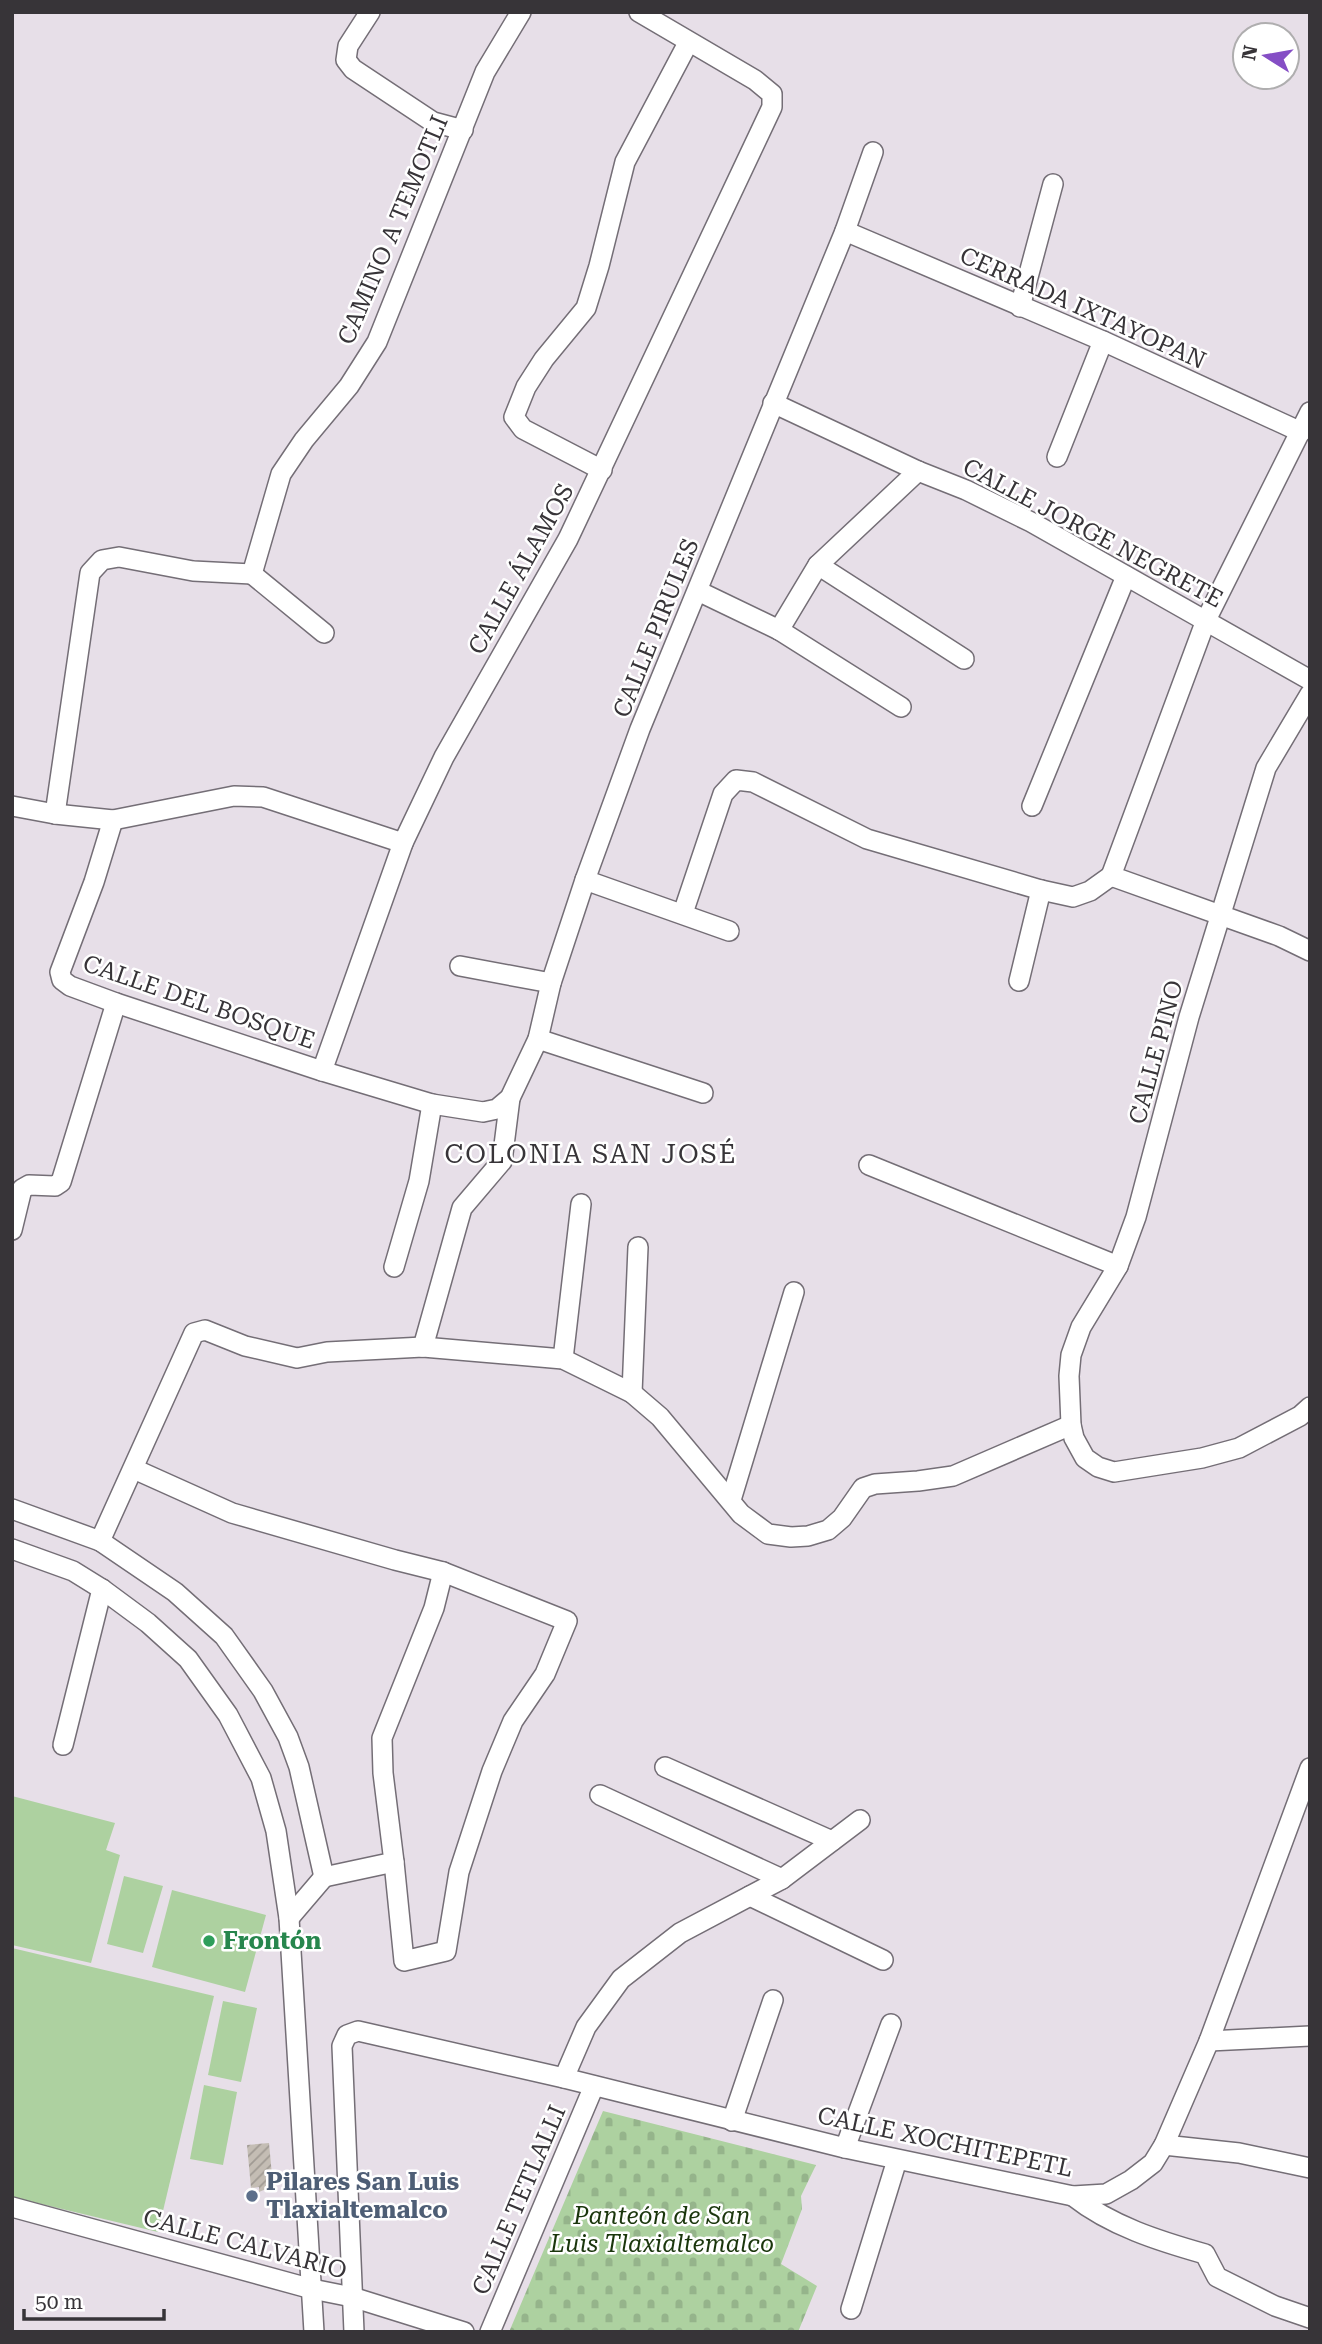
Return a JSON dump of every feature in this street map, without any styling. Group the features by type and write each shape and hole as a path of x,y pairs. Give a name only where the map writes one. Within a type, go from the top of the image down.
{"street":[{"path":"370,12 348,46 346,60 353,69 433,122 463,130"},
{"name":"CAMINO A TEMOTLI","path":"252,574 281,474 304,440 349,386 377,342 485,72 521,12"},
{"path":"602,470 523,429 514,417 526,387 544,359 586,309 600,266 625,162 688,43 639,12"},
{"name":"CALLE ÁLAMOS","path":"322,1071 403,843 444,757 568,539 772,107 772,94 755,80 688,43"},
{"name":"CALLE PIRULES","path":"510,1098 538,1039 551,983 640,729 845,231 873,152"},
{"path":"1020,307 1053,184"},
{"name":"CERRADA IXTAYOPAN","path":"845,231 1103,341 1301,432"},
{"path":"1057,457 1103,341"},
{"name":"CALLE JORGE NEGRETE","path":"773,403 1031,522 1310,680"},
{"path":"683,913 723,794 736,780 754,782 867,839 1041,890 1073,897 1090,891 1111,876 1206,620 1310,412"},
{"path":"779,630 818,565 918,471"},
{"path":"55,814 90,573 102,560 119,558 193,571 252,574 324,633"},
{"path":"818,565 964,659"},
{"path":"1032,806 1126,576"},
{"path":"698,591 779,630 901,707"},
{"name":"CALLE PINO","path":"1071,1425 1071,1355 1081,1327 1118,1266 1136,1217 1189,1017 1266,768 1310,694"},
{"path":"12,807 113,820 234,796 263,797 403,843"},
{"name":"CALLE DEL BOSQUE","path":"113,820 94,882 60,972 62,980 70,986 322,1071 432,1104 484,1112 497,1109 510,1098"},
{"path":"1111,876 1279,936 1310,951"},
{"path":"585,880 729,931"},
{"path":"1020,981 1041,890"},
{"path":"460,966 551,983"},
{"path":"12,1230 22,1189 29,1185 55,1186 61,1182 116,1003"},
{"path":"538,1039 703,1093"},
{"path":"423,1347 462,1208 502,1161 510,1098"},
{"path":"394,1267 419,1181 432,1104"},
{"path":"869,1166 1118,1266"},
{"path":"563,1359 581,1204"},
{"path":"632,1394 638,1247"},
{"path":"731,1500 794,1292"},
{"path":"100,1541 194,1333 205,1330 245,1346 297,1358 327,1352 423,1347 563,1359 632,1394 660,1417 741,1514 768,1534 791,1537 828,1530 842,1518 863,1488 875,1484 918,1482 953,1476 1071,1425 1074,1438 1085,1458 1098,1467 1114,1472 1202,1458 1239,1448 1300,1416 1310,1407"},
{"path":"134,1469 232,1513 443,1572 568,1621 545,1674 513,1721 492,1772 459,1872 446,1951 404,1961 383,1773 382,1738 434,1608 443,1572"},
{"path":"12,1509 100,1541 176,1592 224,1636 263,1691 288,1737 299,1767 324,1877"},
{"path":"12,1549 73,1571 102,1589 148,1623 188,1659 228,1715 261,1778 276,1831 289,1918 314,2332"},
{"path":"63,1745 102,1589"},
{"path":"665,1768 832,1842"},
{"name":"CALLE XOCHITEPETL","path":"352,2297 342,2046 347,2035 358,2031 564,2078 897,2160 1073,2196 1106,2194 1153,2163 1164,2145 1209,2041 1310,1768"},
{"path":"600,1795 782,1879"},
{"name":"CALLE TETLALLI","path":"564,2078 586,2027 621,1979 680,1933 782,1879 860,1820"},
{"path":"289,1918 324,1877 394,1862"},
{"path":"750,1896 883,1960"},
{"path":"732,2120 773,2000"},
{"path":"845,2148 891,2024"},
{"path":"1209,2041 1310,2036"},
{"name":"CALLE TETLALLI","path":"490,2332 594,2087"},
{"path":"1164,2145 1239,2154 1310,2168"},
{"path":"852,2309 897,2160"},
{"path":"1073,2196 1093,2211 1162,2242 1205,2255 1217,2277 1275,2306 1310,2318"},
{"name":"CALLE CALVARIO","path":"12,2207 352,2297 464,2332"},
{"path":"352,2297 354,2332"}],"green space":[{"path":"12,1796 115,1823 106,1850 120,1855 91,1963 12,1945"},
{"path":"124,1876 163,1886 143,1953 107,1944"},
{"name":"Frontón","path":"172,1890 266,1915 245,1992 152,1967"},
{"path":"12,1948 214,1996 158,2232 12,2197"},
{"path":"223,2001 257,2008 241,2082 208,2075"},
{"path":"204,2085 237,2092 223,2165 190,2159"},
{"name":"Panteón de San Luis Tlaxialtemalco","path":"603,2111 816,2165 801,2196 802,2209 781,2264 817,2286 798,2332 509,2332"}],"building":[{"path":"269,2143 273,2186 259,2192 259,2187 251,2188 247,2145"}],"place":[{"name":"Frontón","path":"209,1941"},
{"name":"Pilares San Luis Tlaxialtemalco","path":"252,2196"}],"district":[{"name":"COLONIA SAN JOSÉ","path":"591,1154"}]}
